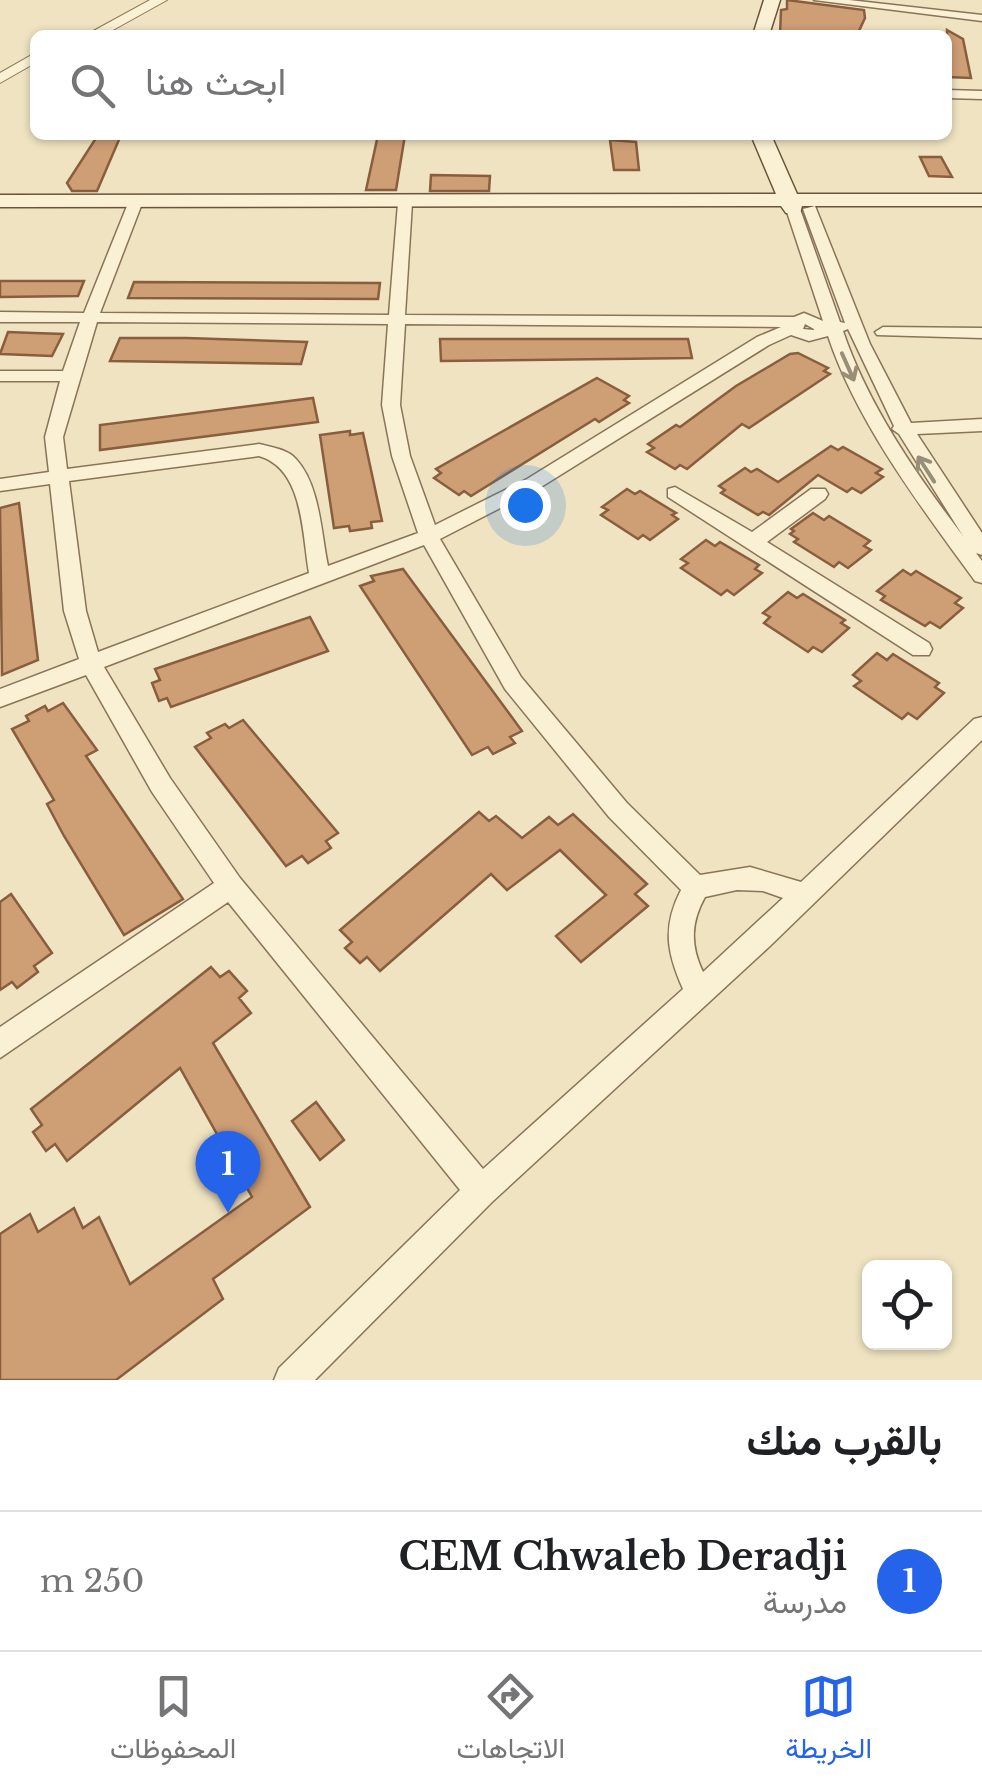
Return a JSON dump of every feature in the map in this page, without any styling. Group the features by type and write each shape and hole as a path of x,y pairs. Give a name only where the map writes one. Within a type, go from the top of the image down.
{"main road":[{"path":"745,30 754,0"},
{"path":"763,30 772,0"},
{"path":"765,140 800,204"},
{"path":"781,140 800,204"},
{"path":"0,204 404,207 982,200"},
{"path":"800,204 982,209"}],"street":[{"path":"84,30 141,0"},
{"path":"103,30 160,0"},
{"path":"819,0 982,18"},
{"path":"0,79 30,60"},
{"path":"0,89 30,71"},
{"path":"952,94 982,95"},
{"path":"800,204 849,374 928,503 982,576"},
{"path":"134,205 69,376 54,437 74,611 91,664 161,786 231,886 481,1191"},
{"path":"404,207 391,404 400,456 429,536 512,683 618,810 696,888"},
{"path":"0,317 397,318 792,325 809,336 836,327"},
{"path":"0,698 429,536 534,484 792,325"},
{"path":"836,327 982,548"},
{"path":"884,332 982,333"},
{"path":"0,376 69,376"},
{"path":"902,429 982,425"},
{"path":"0,485 213,454 259,450 277,455 289,463 302,484 320,576"},
{"path":"675,493 921,649"},
{"path":"751,543 818,494"},
{"path":"290,1380 481,1191 982,726"},
{"path":"699,992 682,960 678,931 696,888 742,875 777,882 802,895"},
{"path":"0,1044 231,886"}],"building":[{"path":"787,0 864,10 865,18 859,30 780,30 781,10 787,9"},
{"path":"952,33 963,39 971,78 952,77"},
{"path":"95,140 119,140 97,191 72,191 67,183"},
{"path":"377,140 404,140 396,190 366,190"},
{"path":"610,140 636,142 639,170 614,170"},
{"path":"920,157 941,157 952,177 929,176"},
{"path":"431,175 490,176 489,191 430,191"},
{"path":"0,281 84,281 78,296 0,297"},
{"path":"134,282 380,283 378,299 128,298"},
{"path":"8,332 63,334 52,356 0,354"},
{"path":"120,338 307,342 301,364 110,361"},
{"path":"440,339 688,339 692,358 441,361"},
{"path":"798,353 828,368 824,371 830,374 749,428 742,424 687,469 680,465 675,469 647,452 654,448 648,444 676,425 680,427 736,386"},
{"path":"597,378 629,396 624,400 629,403 599,422 595,419 471,496 464,491 459,495 434,478 441,473 436,469"},
{"path":"313,398 318,422 100,450 100,425"},
{"path":"350,431 350,435 363,433 382,521 371,522 372,528 350,531 349,526 334,528 320,435"},
{"path":"831,446 838,450 843,447 882,469 876,473 883,477 861,493 852,488 847,492 818,475 769,515 758,515 721,493 725,490 719,486 745,468 751,472 757,469 778,482"},
{"path":"627,489 635,494 640,491 676,513 672,515 678,519 650,540 643,535 638,539 601,515 608,510 602,507"},
{"path":"19,503 38,660 2,675 0,508"},
{"path":"813,513 824,520 829,516 870,541 864,546 871,550 848,568 839,562 834,567 794,542 798,539 790,534 794,531 791,529"},
{"path":"706,540 715,546 720,542 759,565 755,569 762,573 734,595 727,590 721,595 681,568 688,563 681,559"},
{"path":"403,569 522,731 510,737 515,743 493,754 488,747 472,755 360,586 374,581 371,576"},
{"path":"903,570 911,575 916,571 961,598 955,603 963,608 940,628 930,622 925,626 881,600 885,596 877,591"},
{"path":"788,592 797,598 803,594 845,620 841,623 849,628 822,652 813,647 808,652 764,623 770,617 763,613"},
{"path":"310,617 328,651 171,707 167,698 159,701 152,683 160,680 155,669"},
{"path":"877,653 887,660 893,654 939,683 935,687 944,693 917,719 908,713 902,719 854,686 861,681 853,675"},
{"path":"63,703 97,750 86,756 183,899 124,935 64,836 47,804 54,800 12,729 29,721 26,716 45,706 48,711"},
{"path":"243,720 338,833 326,841 331,848 308,863 302,856 286,866 195,747 211,738 207,733"},
{"path":"479,812 489,821 496,816 522,838 549,817 558,825 573,814 647,884 635,894 648,906 581,962 556,936 606,895 560,850 507,890 491,874 380,971 367,957 360,963 345,948 352,942 340,930"},
{"path":"11,894 52,953 34,966 38,972 17,988 12,982 0,990 0,902"},
{"path":"211,967 220,977 229,971 247,991 239,998 251,1013 213,1043 310,1207 213,1279 223,1299 116,1380 0,1380 0,1234 30,1214 38,1232 74,1208 83,1228 99,1217 130,1284 252,1197 180,1068 67,1161 55,1144 46,1151 33,1132 42,1125 31,1109"},
{"path":"316,1102 344,1140 320,1160 292,1121"}],"place":[{"name":"CEM Chwaleb Deradji","path":"228,1213"}]}
